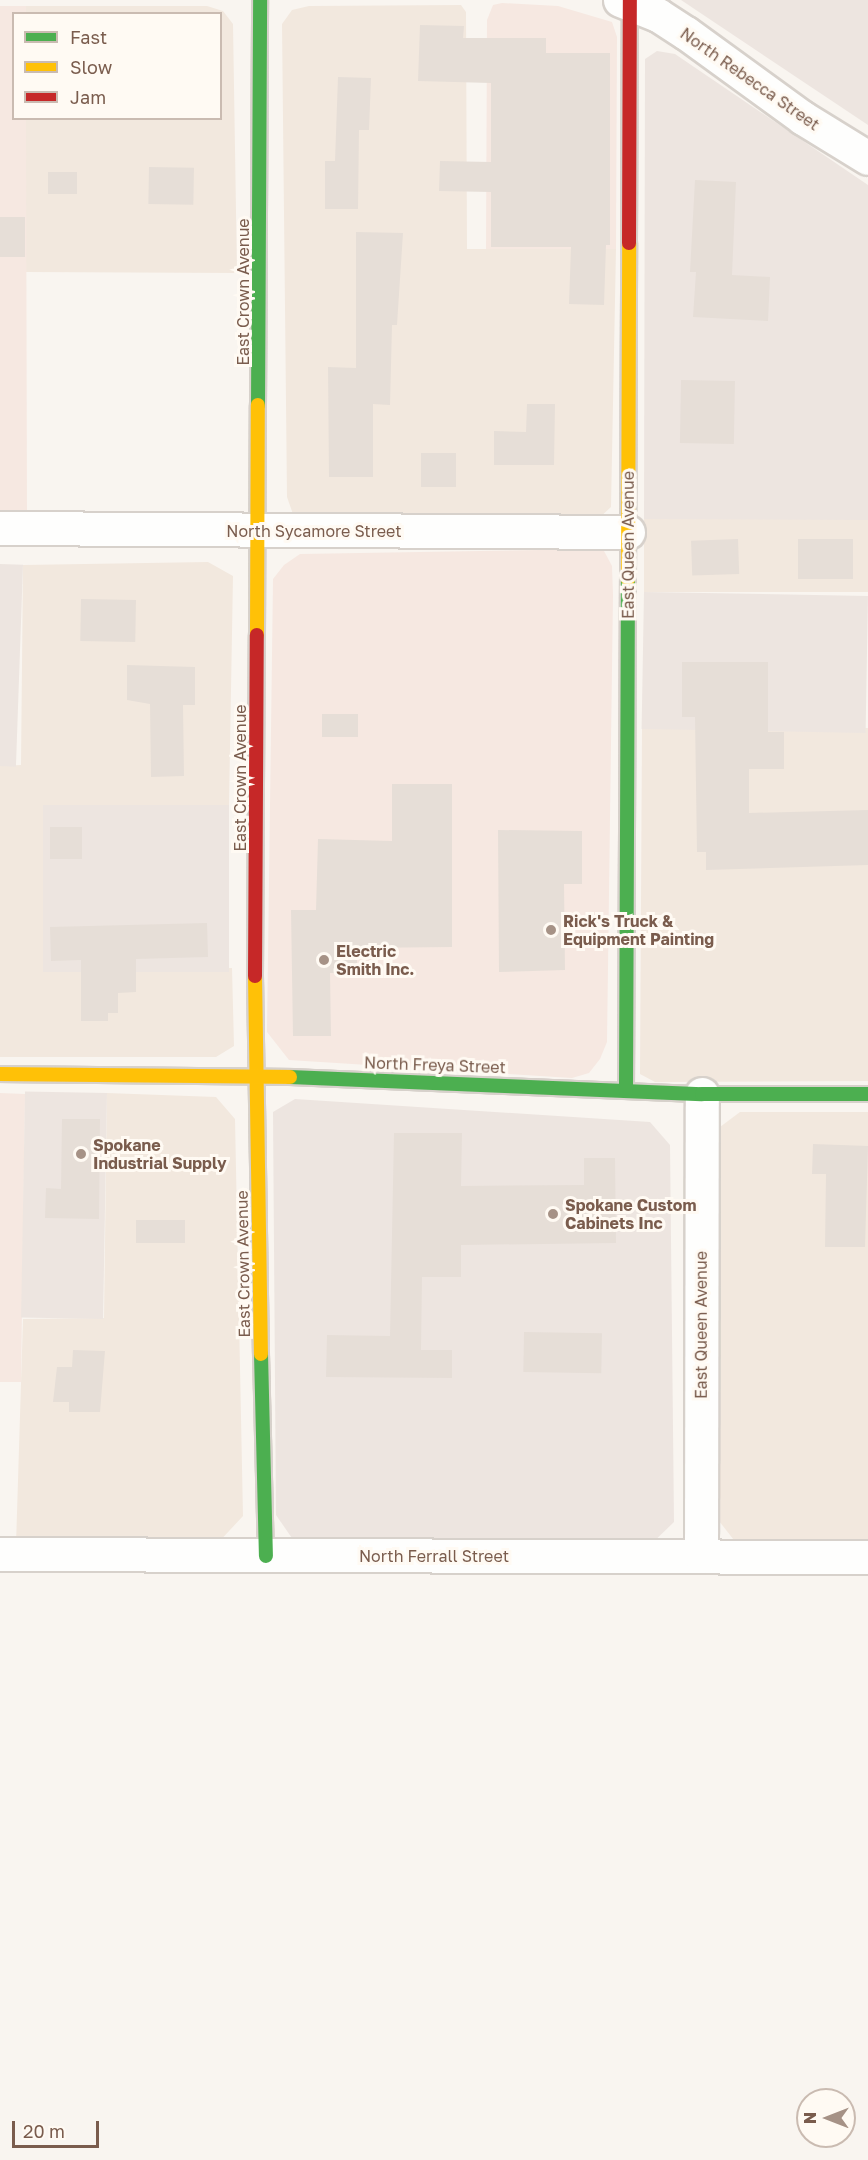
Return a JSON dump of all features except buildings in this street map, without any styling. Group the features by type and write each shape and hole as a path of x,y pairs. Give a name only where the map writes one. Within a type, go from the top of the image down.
{"street":[{"name":"East Crown Avenue","path":"260,0 255,1076 266,1556"},
{"name":"North Rebecca Street","path":"627,1 686,33 802,118 868,158"},
{"name":"East Queen Avenue","path":"626,1091 627,1"},
{"name":"North Sycamore Street","path":"0,528 258,532 628,532"},
{"name":"North Freya Street","path":"0,1074 255,1076 702,1094 868,1094"},
{"name":"East Queen Avenue","path":"701,1556 702,1094"},
{"name":"North Ferrall Street","path":"0,1554 868,1557"}],"shaded area":[{"path":"681,0 868,0 868,125"},
{"path":"502,3 558,6 612,22 617,37 616,249 486,249 487,20 493,5"},
{"path":"461,5 466,12 467,249 616,249 611,507 598,519 294,517 287,497 282,24 292,10 309,6"},
{"path":"0,6 26,6 26,12 12,12 12,120 26,120 27,516 0,515"},
{"path":"26,6 207,6 223,11 233,24 237,273 26,272 26,120 222,120 222,12 26,12"},
{"path":"657,51 675,54 868,185 868,520 644,519 645,59"},
{"path":"644,519 868,519 868,592 644,592"},
{"path":"603,549 612,566 613,595 607,1042 600,1059 589,1073 572,1078 289,1060 267,1032 273,579 284,565 300,554"},
{"path":"208,562 233,576 229,805 43,805 45,972 232,968 234,1046 216,1057 0,1057 0,766 21,765 23,565"},
{"path":"0,564 23,565 16,767 0,766"},
{"path":"644,592 868,596 866,733 642,729"},
{"path":"868,728 868,1081 655,1082 640,1074 642,729"},
{"path":"43,805 229,805 229,972 43,972"},
{"path":"25,1092 107,1093 103,1319 21,1318"},
{"path":"0,1093 25,1094 21,1382 0,1382"},
{"path":"107,1093 216,1097 235,1119 243,1516 216,1545 16,1545 23,1319 104,1318"},
{"path":"295,1099 650,1122 670,1145 674,1522 645,1550 294,1541 276,1515 273,1112"},
{"path":"740,1112 868,1112 868,1542 737,1544 712,1512 712,1133"}],"traffic: fast":[{"path":"258,405 260,0"},
{"path":"626,1091 628,579"},
{"path":"290,1077 702,1094 868,1094"},
{"path":"261,1354 266,1556"}],"traffic: slow":[{"path":"628,579 629,243"},
{"path":"257,635 258,405"},
{"path":"255,976 261,1354"},
{"path":"0,1074 290,1077"}],"traffic: jam":[{"path":"629,243 630,0"},
{"path":"255,976 257,635"}],"place":[{"name":"Rick's Truck & Equipment Painting","path":"551,930"},
{"name":"Electric Smith Inc.","path":"324,960"},
{"name":"Spokane Industrial Supply","path":"81,1154"},
{"name":"Spokane Custom Cabinets Inc","path":"553,1214"}]}
